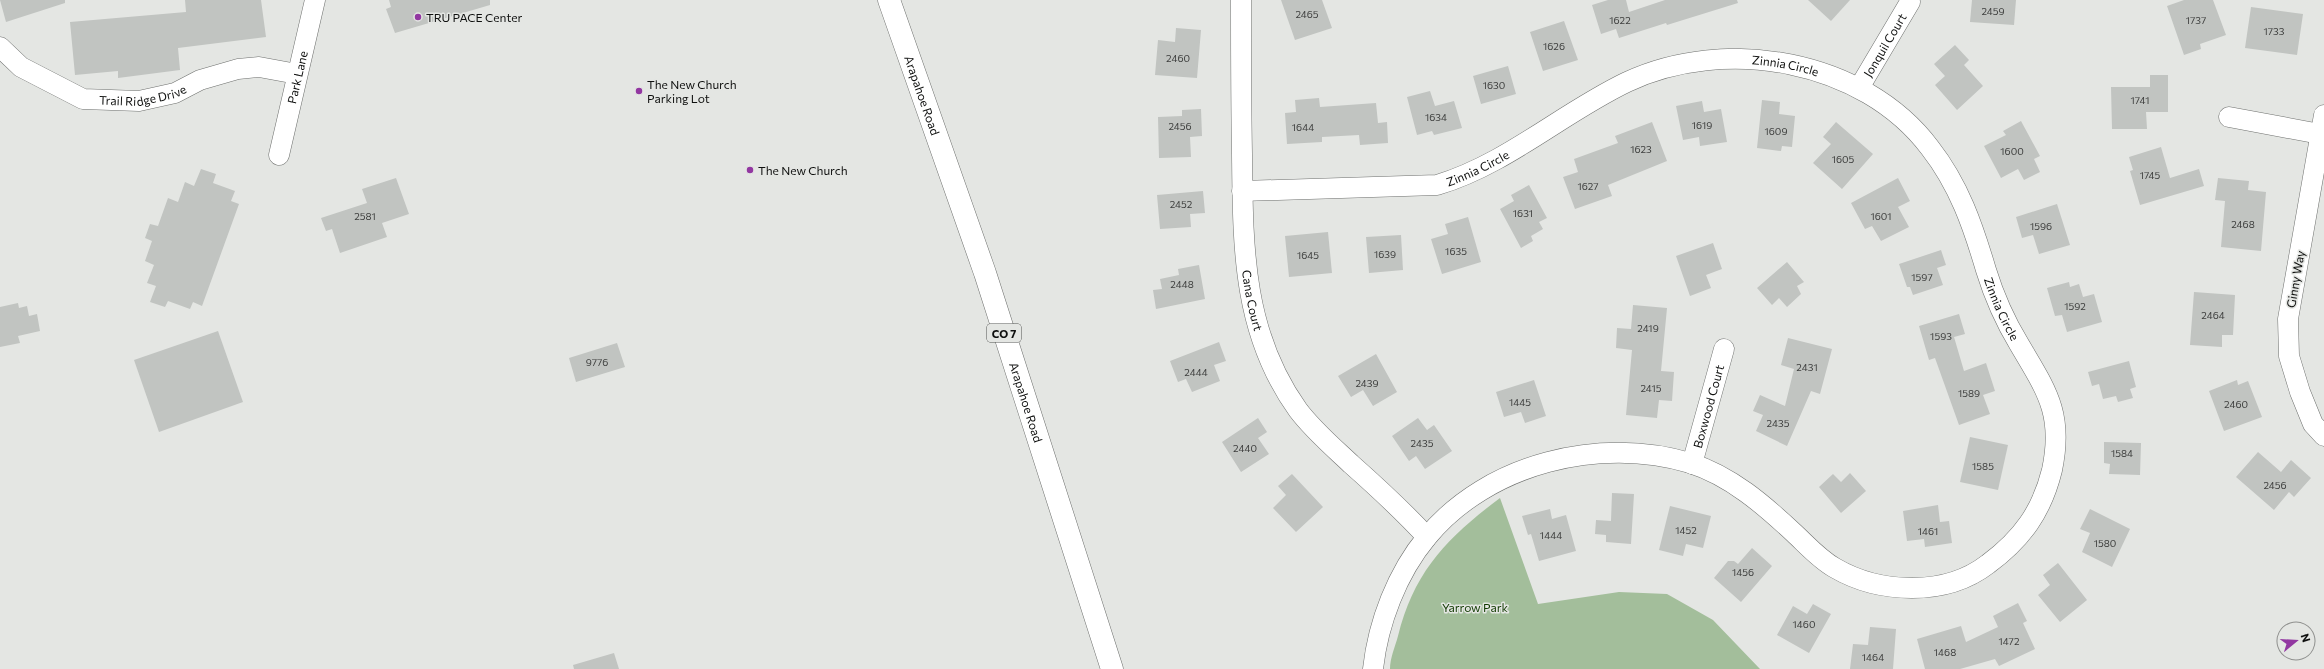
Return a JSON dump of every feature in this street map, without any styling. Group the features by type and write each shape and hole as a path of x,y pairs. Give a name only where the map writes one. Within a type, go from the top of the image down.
{"main road":[{"name":"Arapahoe Road","path":"889,0 985,273 1112,669"}],"street":[{"name":"Park Lane","path":"278,155 314,0"},
{"name":"Cana Court","path":"1241,0 1242,191 1246,279 1258,329 1278,377 1298,410 1320,435 1405,513 1427,537"},
{"name":"Jonquil Court","path":"1859,88 1910,2"},
{"name":"Trail Ridge Drive","path":"0,47 21,68 83,100 139,101 176,93 200,80 238,69 259,67 297,74"},
{"name":"Zinnia Circle","path":"1242,191 1437,185 1468,175 1627,82 1667,67 1706,60 1746,58 1798,66 1859,88 1896,113 1928,144 1953,180 1971,220 1994,295 2016,340 2044,386 2054,412 2056,452 2047,490 2028,526 2009,548 1977,572 1950,584 1930,588 1892,588 1863,581 1836,569 1820,558 1760,502 1723,478 1692,464 1647,454 1600,453 1553,460 1517,472 1474,496 1447,517 1427,537 1408,565 1385,614 1376,647 1373,669"},
{"path":"2229,117 2322,125"},
{"name":"Ginny Way","path":"2322,125 2288,319 2289,356 2313,424 2324,436"},
{"name":"Boxwood Court","path":"1692,464 1724,348"}],"green space":[{"name":"Yarrow Park","path":"1500,498 1538,604 1619,592 1667,594 1713,620 1760,669 1390,669 1405,613 1413,592 1424,574 1436,557 1464,527"}],"building":[{"path":"0,0 65,0 65,3 6,22"},
{"path":"185,0 261,0 266,37 178,48 180,70 118,78 118,71 75,75 70,22 186,12"},
{"name":"TRU PACE Center","path":"389,0 490,0 490,5 395,33 386,9 391,7"},
{"path":"1281,0 1322,0 1332,28 1295,40"},
{"path":"1608,0 1626,0 1629,12 1665,0 1737,0 1738,3 1619,38 1616,29 1601,34 1592,5"},
{"path":"1808,0 1850,0 1831,21"},
{"path":"1972,0 2016,0 2014,25 1970,22"},
{"path":"2184,0 2213,0 2226,35 2200,44 2201,49 2184,55 2167,6"},
{"path":"2251,7 2303,14 2297,55 2245,48"},
{"path":"1564,21 1578,60 1543,71 1530,32"},
{"path":"1176,28 1201,30 1197,78 1155,75 1158,40 1175,42"},
{"path":"1955,45 1969,60 1964,65 1983,86 1957,110 1935,85 1945,76 1934,64"},
{"path":"1508,66 1516,94 1481,104 1473,76"},
{"path":"2150,75 2168,75 2168,112 2146,112 2147,129 2112,129 2111,87 2150,87"},
{"path":"1430,91 1435,106 1454,101 1462,128 1434,135 1432,131 1417,135 1407,97"},
{"path":"1319,98 1320,107 1376,103 1378,123 1387,122 1388,143 1360,145 1359,135 1322,137 1322,142 1287,144 1285,113 1296,112 1295,100"},
{"path":"1762,100 1780,102 1779,114 1795,116 1792,147 1782,146 1781,151 1757,148"},
{"path":"1702,101 1704,112 1721,109 1727,142 1700,146 1699,137 1683,140 1676,106"},
{"path":"1201,109 1202,136 1190,137 1191,157 1159,158 1158,117 1182,116 1182,110"},
{"path":"2021,121 2040,156 2034,159 2040,172 2024,180 2018,169 2001,178 1984,146 2006,135 2003,131"},
{"path":"1652,122 1667,161 1608,185 1612,196 1575,209 1563,177 1578,172 1574,159 1618,143 1615,136"},
{"path":"1836,122 1873,154 1842,189 1813,163 1831,144 1823,137"},
{"path":"2161,147 2170,178 2199,169 2204,186 2140,205 2130,171 2133,170 2129,157"},
{"path":"201,169 216,174 213,183 235,191 231,201 239,204 202,306 193,302 190,309 168,301 165,307 150,302 156,286 147,283 154,265 145,261 152,241 145,238 150,224 158,226 168,198 178,202 185,182 194,186"},
{"path":"396,178 409,214 382,223 387,237 340,253 332,229 326,231 321,218 367,203 362,189"},
{"path":"1898,178 1910,201 1898,207 1909,227 1881,241 1872,226 1865,229 1851,203"},
{"path":"2218,178 2249,181 2248,190 2266,192 2261,251 2221,247 2225,201 2215,200"},
{"path":"1529,185 1547,218 1539,222 1543,229 1531,236 1533,241 1521,248 1500,209 1514,201 1511,195"},
{"path":"1203,191 1205,213 1190,214 1191,227 1160,229 1157,195"},
{"path":"2057,204 2070,245 2039,254 2033,235 2022,238 2016,217"},
{"path":"1468,217 1481,262 1442,274 1431,239 1448,234 1445,224"},
{"path":"1328,232 1332,273 1289,277 1285,236"},
{"path":"1401,235 1403,270 1369,273 1366,237"},
{"path":"1713,243 1722,269 1706,275 1711,288 1690,296 1676,256"},
{"path":"1941,250 1946,265 1937,268 1943,285 1913,295 1910,287 1907,287 1899,264"},
{"path":"1787,262 1804,282 1797,286 1801,294 1787,307 1779,298 1772,305 1757,288"},
{"path":"1199,265 1205,299 1156,309 1153,290 1162,289 1160,279 1179,275 1178,269"},
{"path":"2069,282 2070,287 2079,284 2083,297 2094,294 2102,322 2067,332 2062,315 2055,316 2047,288"},
{"path":"2194,292 2235,295 2233,335 2222,335 2222,347 2190,345"},
{"path":"18,303 19,308 27,306 29,316 37,314 40,331 18,336 20,343 0,347 0,307"},
{"path":"1633,305 1667,308 1661,371 1674,372 1672,401 1659,400 1657,418 1626,415 1632,350 1616,348 1617,328 1631,329"},
{"path":"1959,314 1965,334 1954,337 1964,371 1986,363 1995,391 1983,395 1990,414 1959,425 1935,358 1929,360 1919,326"},
{"path":"218,331 243,402 159,432 134,360"},
{"path":"1788,338 1832,349 1820,394 1811,391 1787,446 1756,431 1763,415 1753,411 1760,395 1785,406 1794,369 1781,365"},
{"path":"1219,342 1226,361 1214,365 1220,381 1192,392 1186,379 1178,382 1170,361"},
{"path":"617,343 625,367 576,382 569,358"},
{"path":"1376,354 1397,392 1373,406 1363,390 1351,397 1338,376"},
{"path":"2129,361 2136,387 2130,389 2133,398 2118,402 2116,396 2103,399 2099,384 2092,386 2088,372"},
{"path":"1534,380 1546,416 1525,423 1521,412 1504,417 1496,392"},
{"path":"2237,380 2238,385 2248,381 2262,417 2224,431 2209,391"},
{"path":"1258,418 1267,432 1258,438 1269,454 1241,472 1222,442"},
{"path":"1418,418 1427,430 1434,425 1452,451 1425,469 1416,456 1409,461 1392,436"},
{"path":"1970,437 2008,445 1998,490 1960,482"},
{"path":"2104,442 2141,443 2140,475 2109,474 2110,464 2104,463"},
{"path":"2258,452 2281,472 2291,460 2311,478 2294,497 2289,492 2274,510 2236,477"},
{"path":"1850,473 1866,491 1841,513 1819,487 1833,474 1841,482"},
{"path":"1292,474 1323,507 1296,532 1273,508 1286,495 1278,486"},
{"path":"1612,493 1634,494 1631,544 1606,542 1606,535 1595,534 1596,520 1611,521"},
{"path":"1938,505 1940,522 1949,521 1952,543 1925,547 1924,539 1907,541 1903,511"},
{"path":"1670,506 1711,516 1703,548 1686,544 1683,556 1659,550"},
{"path":"1550,509 1552,519 1566,515 1576,551 1539,561 1531,534 1528,535 1522,516"},
{"path":"2090,509 2130,529 2112,567 2082,552 2090,533 2080,529"},
{"path":"1752,548 1772,566 1741,602 1714,578 1728,561 1734,561 1738,564"},
{"path":"2058,563 2087,600 2060,622 2038,595 2050,585 2043,575"},
{"path":"2018,603 2027,621 2023,623 2035,649 1999,666 1995,659 1960,669 1925,669 1917,639 1961,626 1966,642 1998,627 1993,616"},
{"path":"1813,604 1831,614 1809,653 1777,635 1793,606 1807,614"},
{"path":"1870,627 1896,629 1893,669 1850,669 1853,644 1868,645"},
{"path":"614,653 619,669 574,669 573,665"}],"place":[{"name":"TRU PACE Center","path":"418,17"},
{"name":"The New Church Parking Lot","path":"639,91"},
{"name":"The New Church","path":"750,170"}]}
